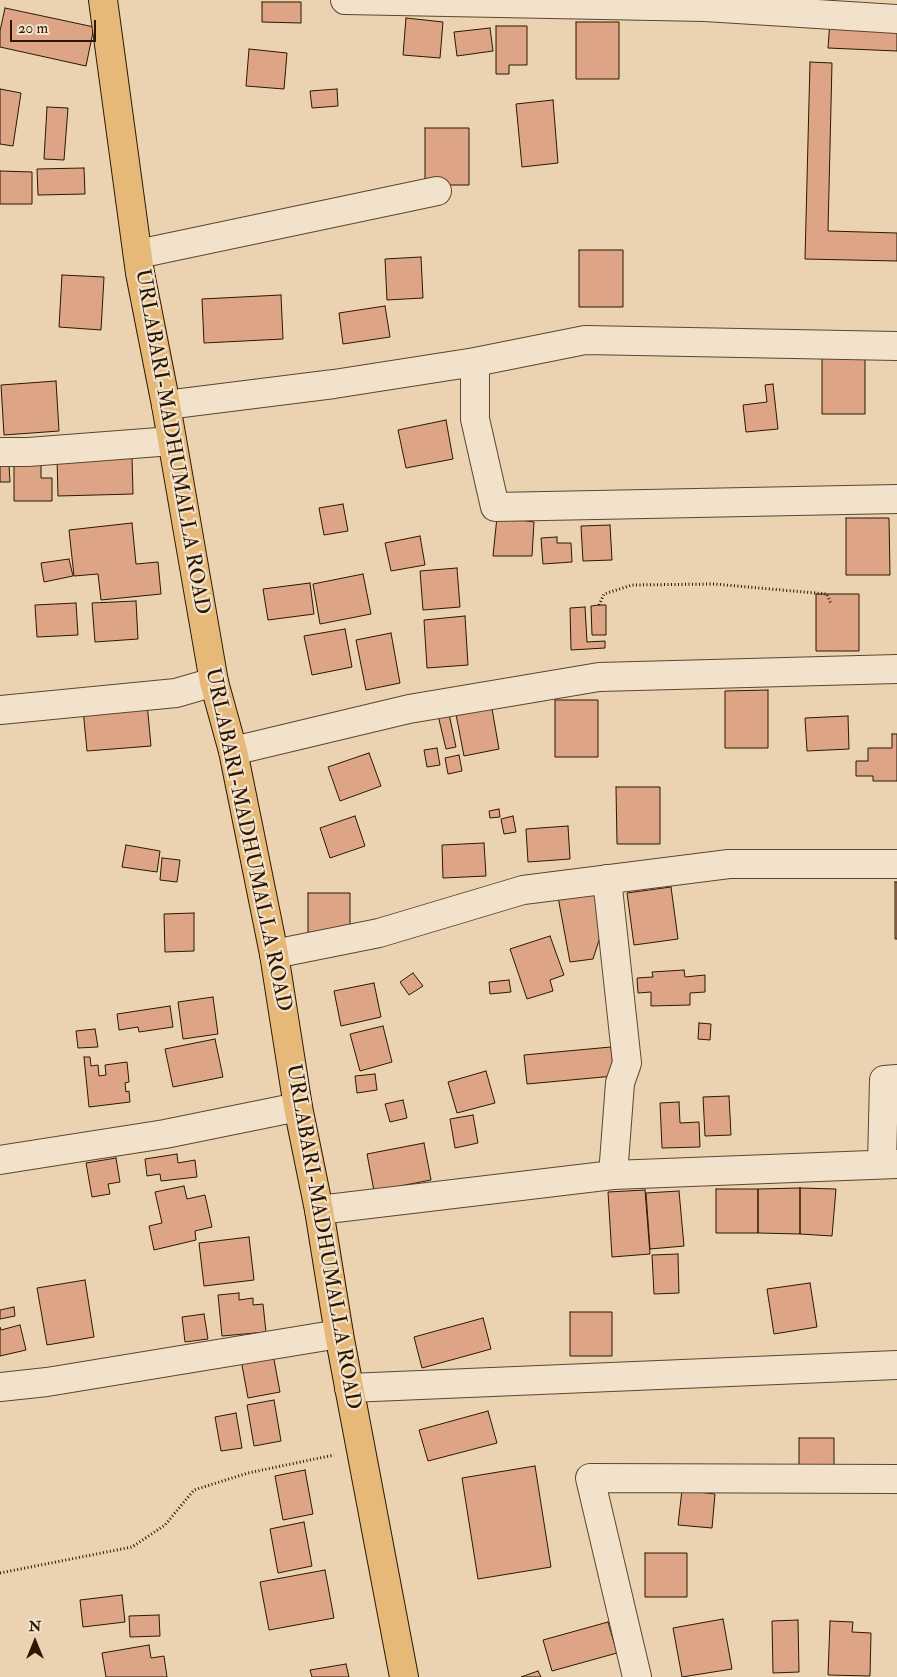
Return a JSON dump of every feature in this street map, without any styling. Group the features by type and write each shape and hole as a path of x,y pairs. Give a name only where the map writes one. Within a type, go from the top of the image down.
{"main road":[{"name":"URLABARI-MADHUMALLA ROAD","path":"102,0 138,254 214,682 233,751 274,954 298,1107 320,1210 339,1334 404,1677"}],"street":[{"path":"345,0 705,7 897,19"},
{"path":"138,254 437,191"},
{"path":"166,405 334,384 475,362 585,340 897,346"},
{"path":"475,362 475,419 495,507 897,499"},
{"path":"0,452 28,452 172,441"},
{"path":"233,751 409,709 599,677 897,669"},
{"path":"0,710 176,693 214,682"},
{"path":"274,954 380,933 523,890 728,864 897,864"},
{"path":"607,879 627,1063 620,1083 613,1175"},
{"path":"320,1210 613,1175 890,1164 884,1080 897,1079"},
{"path":"0,1160 165,1134 298,1107"},
{"path":"0,1387 47,1382 339,1334"},
{"path":"349,1388 897,1365"},
{"path":"637,1677 590,1478 897,1479"}],"path":[{"path":"599,606 604,594 632,585 714,584 827,594 830,604"},
{"path":"0,1573 132,1547 165,1525 194,1490 248,1473 361,1450"}],"building":[{"path":"262,2 301,2 301,23 262,22"},
{"path":"5,8 94,27 86,66 0,47 0,31"},
{"path":"406,18 443,22 440,58 403,55"},
{"path":"830,21 897,26 897,51 828,48"},
{"path":"576,22 619,22 619,79 576,79"},
{"path":"496,26 527,26 527,65 509,65 509,74 496,74"},
{"path":"490,28 493,51 457,56 454,32"},
{"path":"249,49 287,53 284,89 246,86"},
{"path":"810,62 832,63 828,231 897,233 897,261 805,259"},
{"path":"0,89 21,93 13,146 0,144"},
{"path":"337,89 338,106 312,108 310,91"},
{"path":"553,100 558,163 522,167 516,104"},
{"path":"47,107 68,108 64,160 44,159"},
{"path":"425,128 469,128 469,185 425,185"},
{"path":"84,168 85,194 38,195 37,169"},
{"path":"0,171 32,172 32,204 0,204"},
{"path":"579,250 623,250 623,307 579,307"},
{"path":"421,257 423,298 387,300 385,259"},
{"path":"62,275 104,277 101,330 59,327"},
{"path":"281,295 283,339 204,343 202,299"},
{"path":"385,306 390,337 343,344 339,313"},
{"path":"865,357 865,414 822,414 822,358"},
{"path":"56,381 59,431 4,435 1,385"},
{"path":"773,384 778,429 746,432 743,405 767,402 765,385"},
{"path":"446,420 453,459 406,468 398,430"},
{"path":"132,456 133,494 58,496 57,458"},
{"path":"14,463 41,463 41,478 52,478 52,501 14,501"},
{"path":"0,465 9,465 10,482 0,482"},
{"path":"343,504 348,531 324,535 319,508"},
{"path":"497,517 534,522 532,556 493,556"},
{"path":"846,518 889,518 890,575 846,575"},
{"path":"132,523 136,564 158,562 161,594 101,600 98,574 74,576 69,530"},
{"path":"610,525 612,560 583,561 581,526"},
{"path":"420,536 425,565 391,571 385,543"},
{"path":"557,537 557,543 571,543 572,562 543,564 541,538"},
{"path":"69,559 73,576 44,582 41,563"},
{"path":"457,568 460,607 423,610 420,571"},
{"path":"363,574 371,614 320,624 313,584"},
{"path":"310,583 314,614 268,620 263,589"},
{"path":"816,594 859,594 859,651 816,651"},
{"path":"136,601 138,639 95,642 92,603"},
{"path":"76,603 78,635 37,637 35,605"},
{"path":"606,605 606,635 592,635 591,606"},
{"path":"585,607 587,642 605,641 605,648 571,650 570,608"},
{"path":"465,616 468,665 427,668 424,620"},
{"path":"345,629 352,667 312,675 304,636"},
{"path":"391,633 400,683 366,690 356,640"},
{"path":"768,690 768,748 725,748 725,691"},
{"path":"490,697 499,749 464,756 454,704"},
{"path":"555,700 598,700 598,757 555,757"},
{"path":"147,703 151,746 87,751 83,709"},
{"path":"448,709 456,747 446,749 437,711"},
{"path":"848,716 849,749 807,751 805,718"},
{"path":"892,734 897,734 897,781 873,781 873,776 856,776 856,761 868,761 868,748 892,748"},
{"path":"437,748 440,765 427,767 424,750"},
{"path":"369,753 381,786 340,801 328,767"},
{"path":"459,755 462,771 448,774 445,758"},
{"path":"616,787 660,787 660,844 617,844"},
{"path":"499,809 500,817 490,818 489,811"},
{"path":"355,816 365,846 330,858 320,828"},
{"path":"513,816 516,832 504,834 501,819"},
{"path":"568,826 570,859 528,862 526,829"},
{"path":"484,843 486,876 443,878 442,845"},
{"path":"126,845 160,851 157,872 122,867"},
{"path":"162,858 180,860 177,882 160,880"},
{"path":"895,882 897,882 897,939 895,939"},
{"path":"671,887 678,939 634,945 627,893"},
{"path":"597,892 601,934 593,959 570,962 558,897"},
{"path":"308,893 350,893 350,937 308,937"},
{"path":"194,913 194,951 165,952 164,914"},
{"path":"550,936 564,975 550,980 553,991 527,999 510,949"},
{"path":"684,970 685,977 705,975 705,992 690,993 690,1005 651,1006 651,992 638,993 637,978 653,977 652,972"},
{"path":"413,973 423,986 409,995 400,982"},
{"path":"509,980 511,992 490,994 489,982"},
{"path":"374,983 381,1017 341,1026 334,991"},
{"path":"213,997 218,1034 183,1039 178,1002"},
{"path":"170,1006 173,1027 139,1032 138,1027 119,1030 117,1014"},
{"path":"699,1023 711,1024 710,1040 698,1039"},
{"path":"383,1026 392,1062 360,1071 350,1034"},
{"path":"95,1029 98,1047 78,1048 76,1031"},
{"path":"215,1039 223,1077 173,1087 165,1049"},
{"path":"611,1047 614,1076 527,1084 524,1055"},
{"path":"84,1057 90,1057 91,1066 98,1065 99,1076 106,1075 105,1065 127,1062 129,1082 125,1083 126,1092 129,1091 130,1102 89,1107"},
{"path":"486,1071 495,1103 457,1113 448,1082"},
{"path":"375,1074 377,1090 357,1093 355,1076"},
{"path":"729,1096 731,1135 705,1136 703,1097"},
{"path":"403,1100 407,1118 390,1122 385,1104"},
{"path":"679,1102 680,1123 699,1122 700,1147 662,1148 660,1103"},
{"path":"473,1115 478,1143 455,1148 450,1119"},
{"path":"424,1143 431,1180 374,1191 367,1154"},
{"path":"177,1154 178,1163 195,1160 197,1177 161,1181 160,1174 147,1176 145,1159"},
{"path":"116,1158 120,1182 108,1184 110,1194 92,1197 86,1163"},
{"path":"184,1186 187,1199 205,1195 212,1227 195,1231 196,1240 154,1250 149,1226 162,1223 155,1192"},
{"path":"800,1188 800,1234 758,1233 758,1189"},
{"path":"800,1188 836,1189 832,1236 800,1234"},
{"path":"716,1189 758,1189 758,1233 716,1233"},
{"path":"645,1190 650,1254 612,1257 608,1192"},
{"path":"679,1191 684,1246 650,1249 646,1193"},
{"path":"249,1237 254,1280 204,1286 199,1243"},
{"path":"678,1254 679,1293 654,1294 652,1255"},
{"path":"85,1280 94,1337 47,1345 37,1288"},
{"path":"810,1283 817,1327 774,1334 767,1289"},
{"path":"239,1293 239,1300 253,1298 253,1305 263,1304 266,1332 222,1336 218,1295"},
{"path":"14,1307 15,1316 0,1319 0,1310"},
{"path":"570,1312 612,1312 612,1356 570,1356"},
{"path":"204,1314 208,1339 185,1342 182,1317"},
{"path":"483,1318 491,1349 422,1368 414,1337"},
{"path":"20,1325 26,1350 0,1356 0,1327 1,1330"},
{"path":"273,1354 280,1392 248,1398 241,1360"},
{"path":"274,1400 281,1441 254,1446 247,1405"},
{"path":"488,1411 497,1443 428,1461 419,1430"},
{"path":"236,1413 242,1448 221,1451 215,1417"},
{"path":"799,1438 834,1438 834,1467 799,1468"},
{"path":"535,1466 551,1567 478,1579 462,1478"},
{"path":"305,1470 313,1514 283,1520 275,1476"},
{"path":"682,1490 715,1494 712,1528 678,1525"},
{"path":"304,1522 312,1566 278,1573 270,1529"},
{"path":"645,1553 687,1553 687,1597 645,1597"},
{"path":"325,1570 334,1618 269,1630 260,1582"},
{"path":"122,1595 125,1622 83,1627 80,1600"},
{"path":"159,1615 160,1636 130,1637 129,1616"},
{"path":"723,1619 732,1669 682,1677 673,1628"},
{"path":"798,1620 799,1672 773,1673 772,1621"},
{"path":"830,1621 853,1622 852,1632 871,1633 870,1676 828,1675"},
{"path":"608,1622 617,1653 552,1671 543,1640"},
{"path":"149,1645 151,1658 164,1656 167,1677 106,1677 102,1653"},
{"path":"346,1664 349,1677 312,1677 310,1670"},
{"path":"538,1671 541,1677 521,1677"}]}
